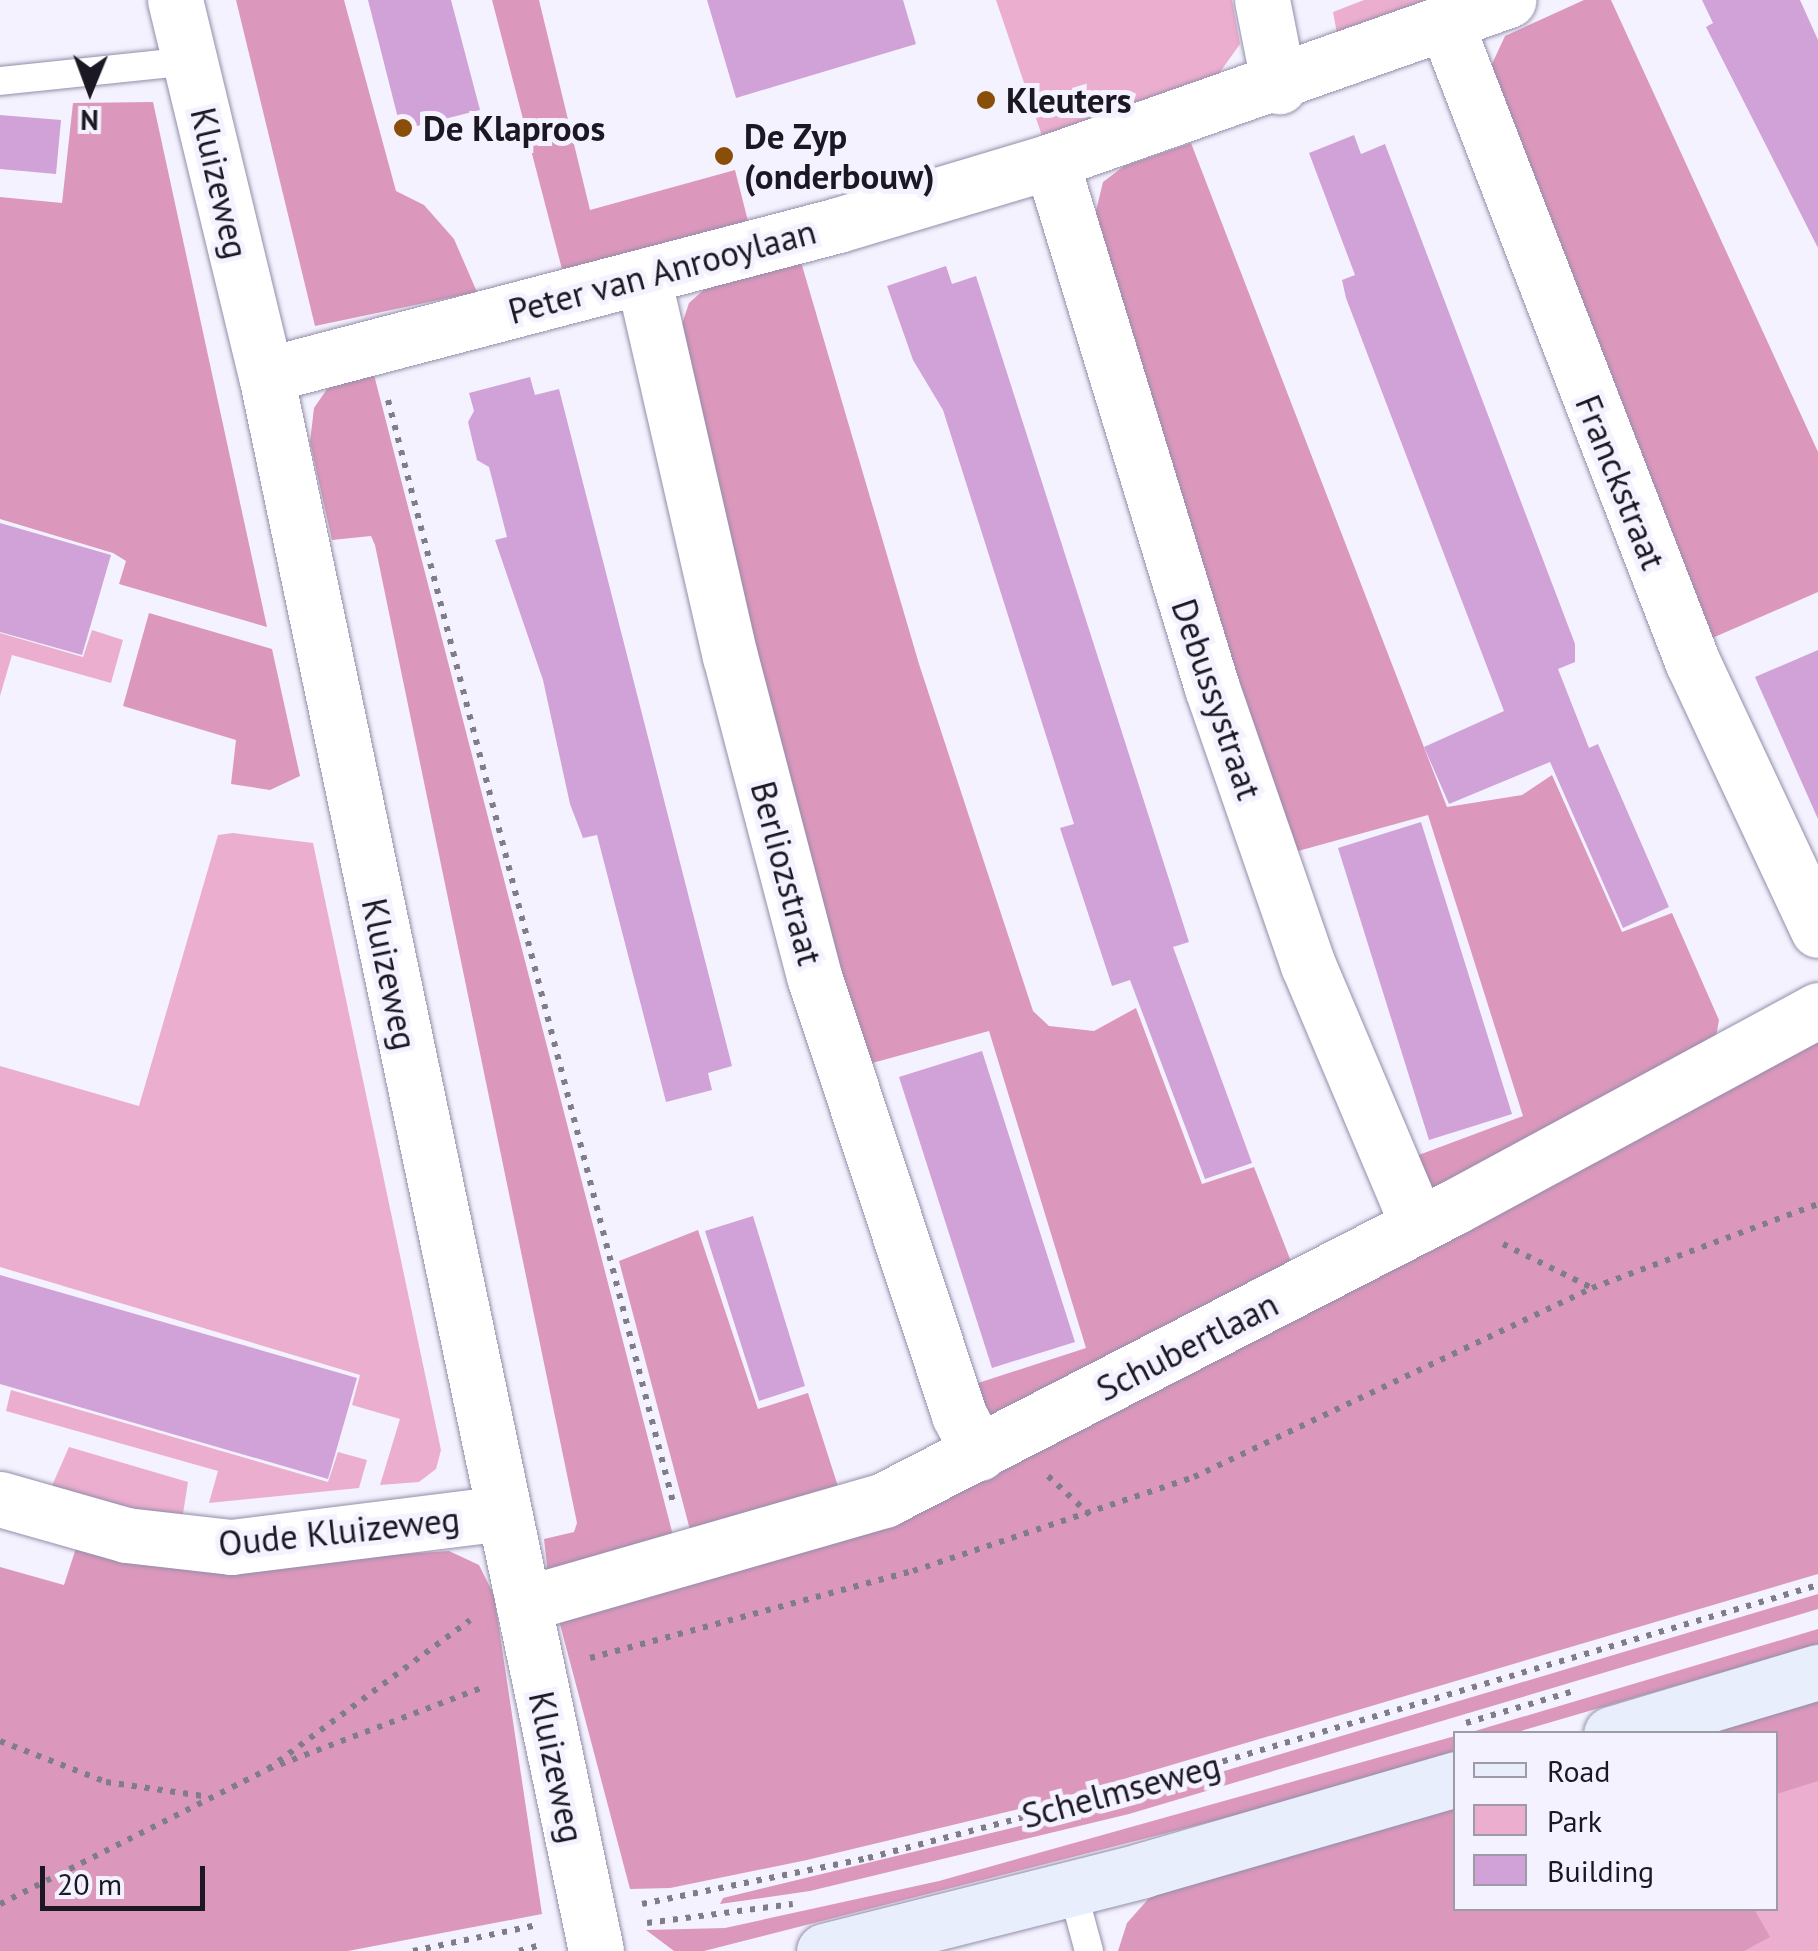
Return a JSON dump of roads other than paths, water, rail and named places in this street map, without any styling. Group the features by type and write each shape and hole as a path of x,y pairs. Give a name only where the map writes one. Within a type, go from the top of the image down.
{"main road":[{"path":"1620,1731 1818,1672"},
{"path":"824,1951 1072,1888 1453,1781"}],"street":[{"name":"Kluizeweg","path":"176,0 266,375 592,1933"},
{"path":"1262,0 1279,86"},
{"name":"Peter van Anrooylaan","path":"266,375 643,277 1051,161 1279,86 1509,0"},
{"name":"Franckstraat","path":"1446,24 1692,661 1818,930"},
{"name":"Debussystraat","path":"1051,161 1212,688 1308,965 1436,1216"},
{"name":"Berliozstraat","path":"643,277 730,656 814,976 959,1415 979,1454"},
{"name":"Schubertlaan","path":"524,1604 845,1515 979,1454 1436,1216 1818,1010"},
{"name":"Oude Kluizeweg","path":"0,1499 126,1536 230,1546 504,1512"}],"lane":[{"path":"0,81 191,61"},
{"path":"1072,1888 1090,1951"}],"place":[{"name":"Kleuters","path":"986,100"},
{"name":"De Klaproos","path":"403,128"},
{"name":"De Zyp (onderbouw)","path":"724,156"}]}
